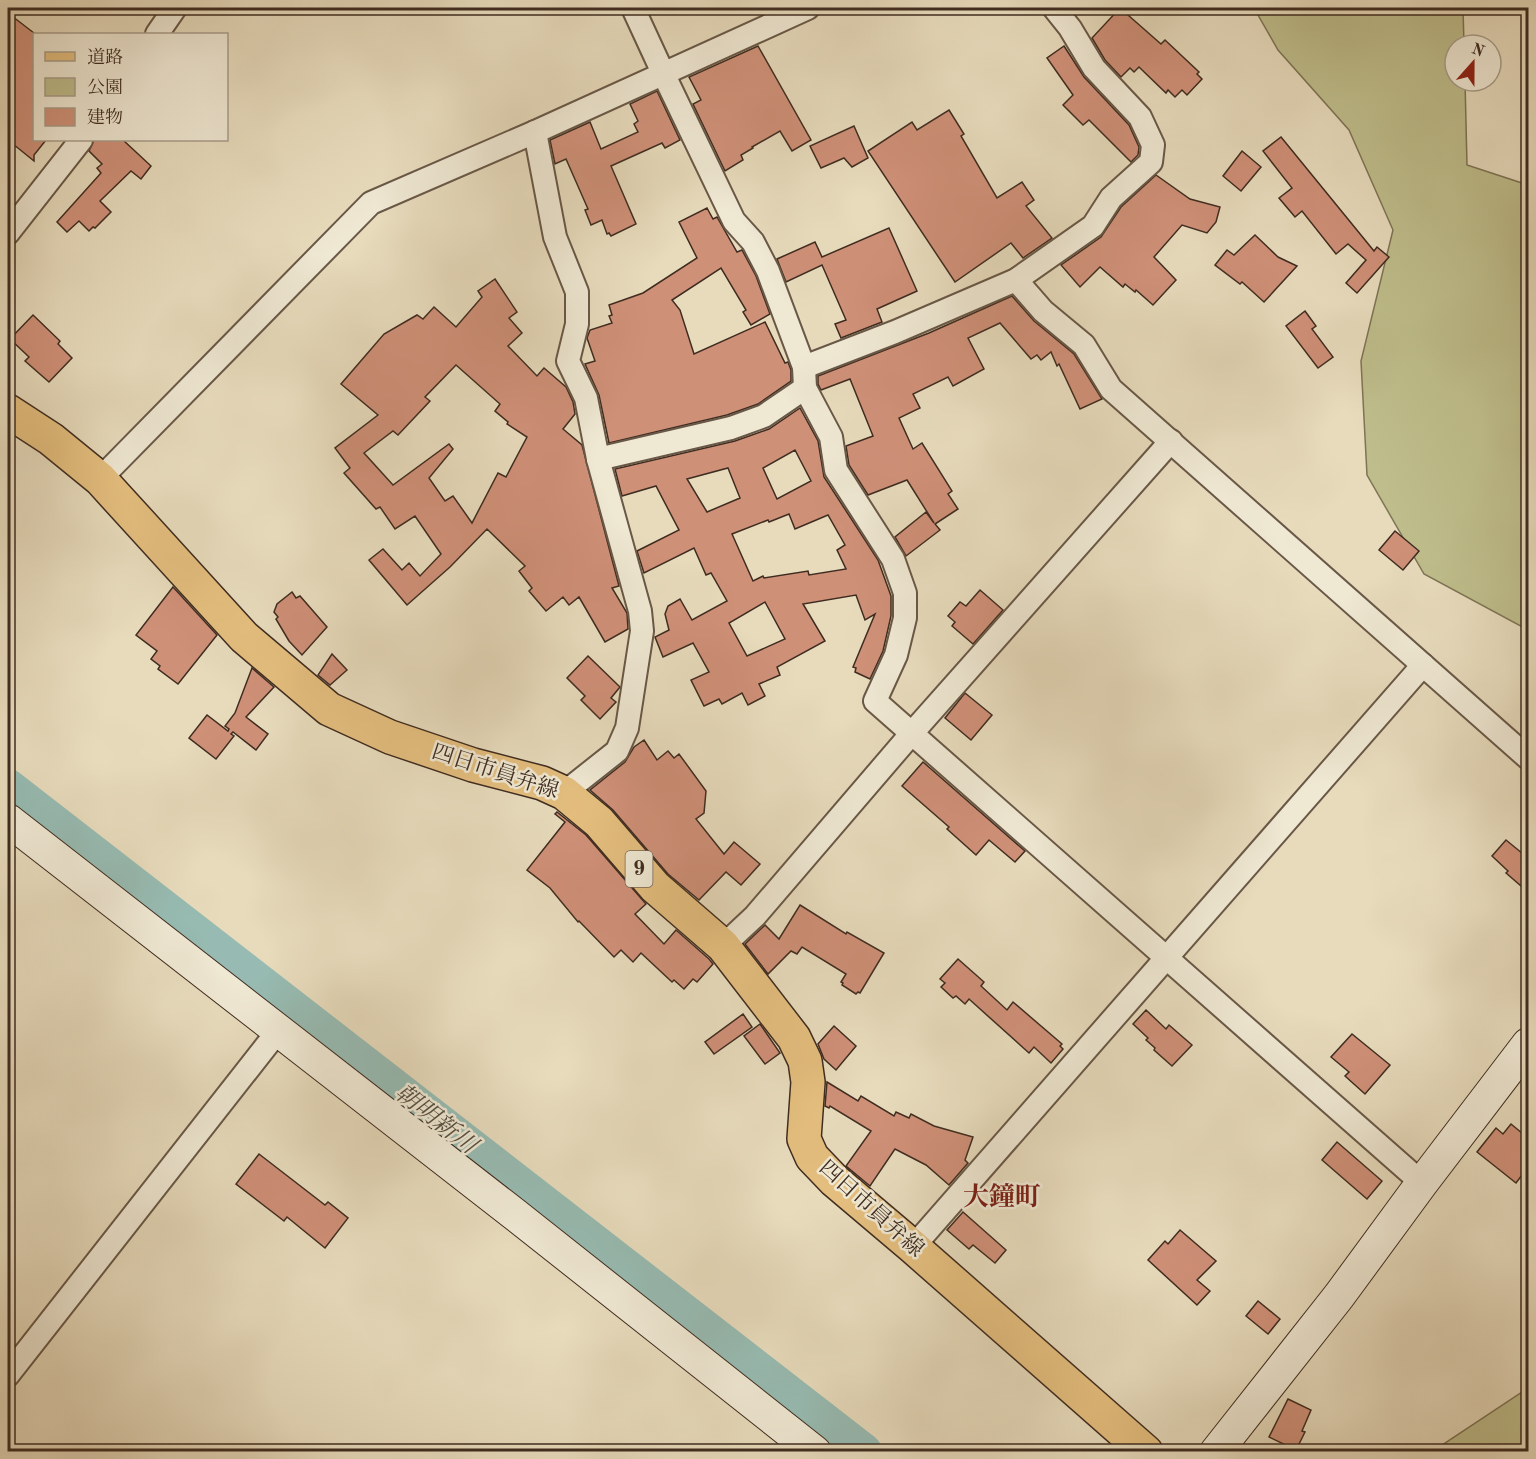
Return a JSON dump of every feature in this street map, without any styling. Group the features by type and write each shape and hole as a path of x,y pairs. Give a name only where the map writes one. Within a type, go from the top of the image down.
{"main road":[{"name":"四日市員弁線","path":"8,411 51,439 100,479 244,636 328,709 390,737 473,765 542,783 564,793 598,822 655,887 723,946 794,1038 805,1061 808,1082 804,1139 812,1157 835,1181 914,1247 1146,1452"}],"street":[{"path":"158,33 175,8"},
{"path":"633,8 734,221 753,242 768,271 805,377 831,437 836,470 893,559 905,593 906,618 898,646 875,701 1422,1183"},
{"path":"100,479 371,203 535,132 808,8"},
{"path":"598,459 731,428 764,416 805,377 895,332 1016,280 1093,226 1111,198 1151,162 1153,145 1140,117 1094,68 1070,28 1054,8"},
{"path":"535,132 555,237 577,292 577,324 568,361 586,398 598,459 640,611 642,631 627,728 617,751 564,793"},
{"path":"8,234 80,141"},
{"path":"1016,280 1043,311 1084,345 1111,389 1528,758"},
{"path":"723,946 755,916 912,733 1171,441"},
{"path":"914,1247 1423,665"},
{"path":"8,820 513,1213 815,1452"},
{"path":"8,1375 278,1031"},
{"path":"1216,1452 1339,1296 1528,1044"}],"green space":[{"path":"1254,8 1463,8 1464,33 1443,33 1443,93 1465,93 1467,165 1528,185 1528,630 1424,574 1367,475 1361,361 1393,230 1349,130 1278,50"},
{"path":"1528,1388 1528,1451 1433,1451"}],"building":[{"path":"1120,8 1161,44 1165,40 1199,72 1197,74 1202,79 1187,95 1182,90 1175,97 1168,90 1166,93 1139,67 1134,72 1130,68 1121,77 1105,60 1092,38"},
{"path":"8,13 34,33 33,141 45,141 34,155 34,161 8,140"},
{"path":"758,46 811,140 792,151 780,131 741,155 743,160 725,171 693,104 701,100 689,77"},
{"path":"1064,46 1084,77 1129,125 1139,147 1138,155 1131,162 1089,120 1083,125 1063,105 1073,95 1047,58"},
{"path":"657,91 680,140 665,148 662,143 611,166 636,224 611,236 607,234 602,220 591,225 585,210 588,209 566,159 555,164 550,140 590,122 601,149 638,132 634,124 638,121 630,104"},
{"path":"949,110 964,134 961,136 997,198 1022,182 1034,200 1026,206 1052,238 1023,258 1011,243 955,282 868,151 912,122 917,130"},
{"path":"854,126 868,158 852,167 844,158 821,168 810,146"},
{"path":"1281,137 1374,251 1377,247 1389,257 1357,293 1346,283 1366,260 1348,244 1336,254 1302,211 1295,217 1279,198 1292,188 1263,151"},
{"path":"94,141 124,141 151,166 141,179 131,171 100,201 111,212 95,228 89,231 79,221 67,232 57,222 101,173 97,168 102,164 89,151"},
{"path":"1242,151 1261,167 1241,191 1223,176"},
{"path":"1156,175 1190,199 1220,207 1216,222 1207,233 1182,225 1154,257 1176,280 1153,305 1136,290 1135,292 1125,284 1123,287 1100,267 1080,287 1061,265 1101,237 1121,207"},
{"path":"707,208 713,219 717,217 737,252 742,250 756,276 770,314 751,325 743,312 746,310 721,268 672,300 680,310 694,354 765,322 785,363 788,362 791,381 758,404 727,415 609,443 599,395 585,364 595,361 587,338 590,330 612,323 609,316 612,315 609,305 643,293 697,258 679,222"},
{"path":"889,228 917,291 877,309 882,322 841,338 835,324 846,320 822,265 786,282 777,259 815,242 822,257"},
{"path":"1255,235 1278,257 1297,266 1264,302 1242,282 1240,284 1215,265 1227,250 1234,255"},
{"path":"495,279 517,312 509,318 522,333 508,346 537,376 544,368 566,387 573,402 575,414 563,429 582,445 619,586 612,588 627,613 628,629 605,642 579,597 569,605 563,597 546,611 529,591 532,588 519,571 525,566 487,529 450,567 407,605 369,560 383,549 402,570 409,563 420,576 441,554 415,516 395,529 380,507 376,509 344,473 350,468 335,448 378,415 341,384 384,334 417,315 423,319 434,307 456,327 482,297 478,291","holes":["456,365 500,404 495,411 508,422 507,424 527,437 506,477 498,473 472,523 453,496 445,501 429,478 453,449 449,444 393,485 364,453 393,431 398,435 430,401 425,397"]},
{"path":"1012,296 1034,321 1074,354 1102,399 1080,409 1051,352 1041,360 1037,355 1031,359 1000,323 968,338 984,369 953,386 948,377 913,394 920,408 899,418 913,449 922,443 952,491 948,494 958,509 935,524 940,530 906,556 895,537 926,512 934,523 907,480 868,495 849,465 846,446 873,436 850,379 821,390 818,376 929,333"},
{"path":"1305,311 1316,326 1312,329 1333,357 1318,368 1286,326"},
{"path":"33,315 60,341 58,344 72,358 49,382 25,361 29,357 10,339"},
{"path":"800,408 818,441 824,477 878,560 891,596 891,616 883,651 870,679 855,672 856,668 853,667 875,614 865,620 856,595 803,604 825,641 777,667 780,675 759,684 765,696 748,705 742,693 722,704 719,699 704,706 691,680 709,672 693,643 663,657 655,637 669,630 665,614 668,606 680,599 692,620 727,601 711,573 706,575 694,548 644,573 637,551 679,530 656,486 622,496 615,469 735,441 769,429","holes":["795,450 811,481 777,499 763,468","728,468 740,498 707,512 687,479","789,514 795,529 828,515 845,545 837,550 846,569 809,575 808,571 764,578 763,576 753,581 732,534 768,520 769,522","765,602 785,639 747,656 729,623"]},
{"path":"1395,531 1419,551 1403,570 1379,550"},
{"path":"173,587 217,635 178,684 158,669 160,666 151,659 157,651 136,635"},
{"path":"980,590 1003,610 973,644 952,626 955,622 948,616 960,602 966,606"},
{"path":"292,592 296,598 300,596 327,627 302,655 289,641 274,612 277,604"},
{"path":"332,654 347,670 330,685 318,675"},
{"path":"588,656 620,687 611,698 616,702 600,719 581,700 585,696 567,678"},
{"path":"252,668 274,687 246,717 268,734 256,750 233,732 231,734 234,736 216,759 189,738 207,715 228,731 229,729 225,726 235,713"},
{"path":"965,693 992,715 971,740 945,718"},
{"path":"644,740 657,760 668,751 674,758 679,754 706,791 704,813 696,819 724,854 734,842 760,864 741,885 726,872 699,900 668,874 613,810 590,790 625,762 634,747"},
{"path":"923,762 1025,851 1015,862 989,840 976,855 947,829 949,827 902,786"},
{"path":"557,812 586,835 646,904 635,914 664,944 676,930 709,959 713,964 697,982 693,979 684,989 674,980 672,982 641,953 633,962 621,950 614,957 578,922 550,888 527,870 565,822 555,814"},
{"path":"1506,840 1528,858 1528,892 1506,873 1508,871 1492,856"},
{"path":"800,905 846,934 847,932 884,953 860,993 856,994 842,985 841,982 846,974 802,947 797,954 791,951 768,974 745,944 765,925 779,939"},
{"path":"958,959 984,982 981,986 1007,1010 1013,1002 1062,1044 1060,1046 1063,1049 1051,1063 1034,1047 1029,1053 969,999 965,1004 956,996 953,998 941,987 945,983 940,979"},
{"path":"1146,1010 1166,1029 1169,1025 1192,1045 1172,1066 1154,1050 1155,1048 1146,1040 1148,1038 1133,1024"},
{"path":"743,1014 752,1027 714,1054 705,1042"},
{"path":"760,1024 780,1053 765,1064 744,1036"},
{"path":"834,1026 856,1046 836,1070 824,1059 818,1044"},
{"path":"1352,1034 1390,1065 1365,1094 1345,1076 1349,1072 1331,1057"},
{"path":"827,1082 858,1101 861,1096 894,1116 896,1112 909,1118 911,1114 934,1126 973,1137 965,1160 968,1163 949,1185 926,1165 895,1149 870,1186 846,1166 871,1131 830,1106 829,1108 825,1106"},
{"path":"1511,1124 1528,1138 1528,1167 1516,1183 1477,1152 1496,1128 1503,1134"},
{"path":"1337,1142 1382,1181 1367,1199 1322,1160"},
{"path":"259,1154 325,1205 328,1202 348,1218 325,1248 287,1217 284,1221 236,1184"},
{"path":"963,1212 1006,1250 995,1263 973,1245 969,1249 947,1230"},
{"path":"1180,1230 1216,1261 1197,1280 1210,1291 1197,1305 1148,1260 1165,1241 1168,1244"},
{"path":"1258,1301 1280,1319 1268,1334 1246,1316"},
{"path":"1288,1399 1311,1410 1302,1431 1305,1432 1296,1450 1269,1437"}],"waterway":[{"name":"朝明新川","path":"8,788 863,1452"}],"district":[{"name":"大鐘町","path":"1002,1198"}]}
